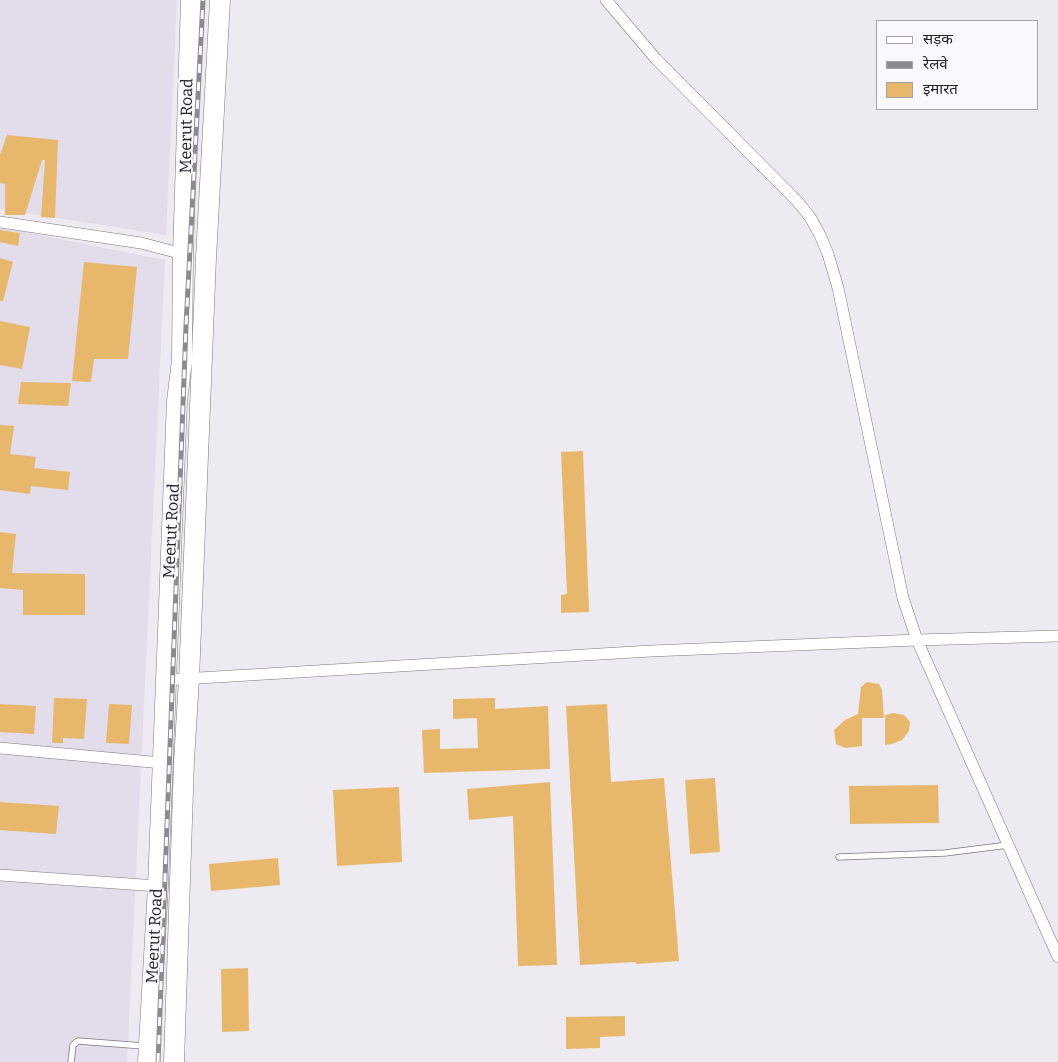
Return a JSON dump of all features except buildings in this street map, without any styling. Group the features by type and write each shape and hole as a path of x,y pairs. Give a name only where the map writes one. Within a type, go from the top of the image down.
{"highway":[{"name":"Meerut Road","path":"148,1054 158,886 177,401 182,360 190,0"},
{"name":"Meerut Road","path":"174,1062 184,761 206,258 220,0"},
{"path":"152,996 176,997"}],"street":[{"path":"606,0 656,59 797,201 810,217 820,235 838,288 899,585 916,640 1058,957"},
{"path":"0,222 141,244 183,254"},
{"path":"166,680 651,652 916,640 1058,636"},
{"path":"0,748 162,763"},
{"path":"0,875 158,886"}],"lane":[{"path":"839,857 945,853 1008,845"},
{"path":"71,1062 73,1045 78,1041 148,1054"}],"shaded area":[{"path":"0,0 177,0 166,235 0,209"},
{"path":"0,227 165,260 127,1062 0,1062"}],"railway":[{"path":"158,1062 186,326 203,0"}]}
